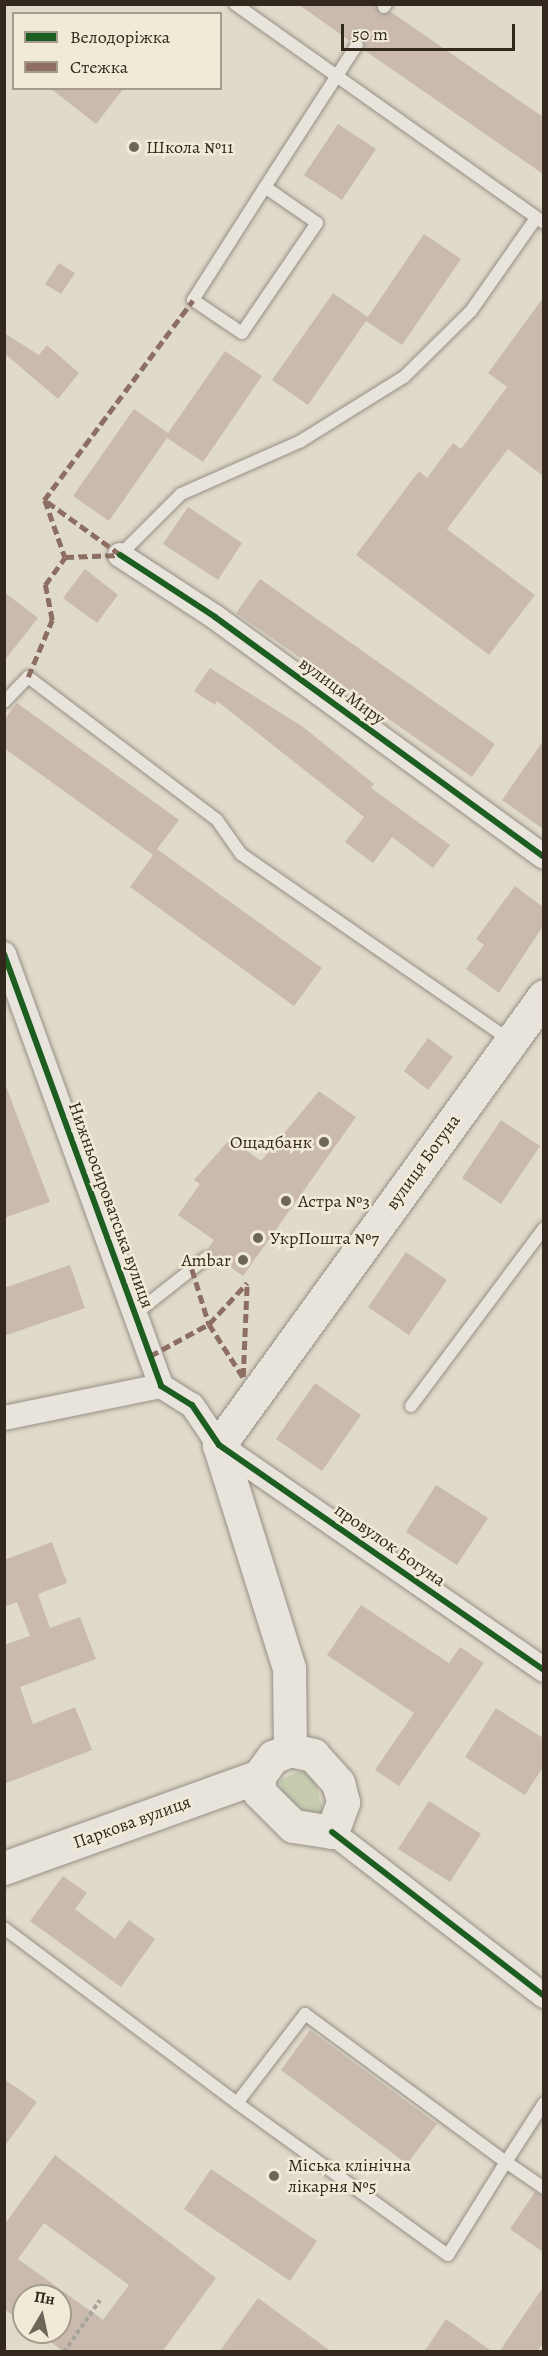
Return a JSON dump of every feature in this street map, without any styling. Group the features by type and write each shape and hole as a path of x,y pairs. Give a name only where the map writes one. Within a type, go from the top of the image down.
{"main road":[{"name":"вулиця Богуна","path":"219,1445 543,996"},
{"path":"219,1445 289,1668 290,1750"},
{"path":"290,1750 313,1755 338,1784 343,1802 332,1832 293,1826 269,1808 259,1792 259,1776 273,1757 290,1750"},
{"name":"Паркова вулиця","path":"4,1868 259,1776"}],"street":[{"name":"вулиця Миру","path":"120,555 215,616 543,857"},
{"name":"Нижньосироватська вулиця","path":"4,954 161,1386"},
{"path":"4,1418 161,1386 192,1405 219,1445"},
{"name":"провулок Богуна","path":"219,1445 543,1670"},
{"path":"332,1832 543,1996"}],"lane":[{"path":"120,555 181,494 301,441 404,377 471,311 540,221 335,78 235,4"},
{"path":"265,187 317,223 242,333 193,300 265,187 335,78 357,45"},
{"path":"4,702 28,677 218,820 241,854 512,1040"},
{"path":"411,1406 543,1228"},
{"path":"135,1314 206,1258"},
{"path":"4,1928 237,2103 448,2255 543,2103"},
{"path":"237,2103 304,2014 543,2188"}],"path":[{"path":"64,2352 100,2300"}],"green space":[{"path":"304,1769 314,1775 324,1815 314,1819 281,1793 280,1780"}],"building":[{"path":"298,4 376,4 380,14 391,12 543,117 543,174 364,50 362,38 350,41"},
{"path":"53,90 122,90 96,124"},
{"path":"338,124 376,149 342,200 304,175"},
{"path":"424,234 461,259 402,345 366,321 308,405 272,380 333,293 368,317"},
{"path":"59,263 75,273 61,294 45,284"},
{"path":"543,298 543,476 508,449 447,529 535,595 489,655 356,555 419,471 427,478 453,443 461,449 507,387 488,373"},
{"path":"4,333 39,355 47,345 79,373 58,399 4,353"},
{"path":"225,351 262,376 203,462 167,438 109,521 73,496 134,409 168,433"},
{"path":"188,507 242,543 218,580 163,544"},
{"path":"85,569 118,595 97,623 63,598"},
{"path":"260,579 495,744 472,777 236,613"},
{"path":"4,592 38,618 4,661"},
{"path":"210,668 303,727 374,784 371,788 450,845 433,868 392,837 373,863 345,842 364,817 217,701 215,705 194,691"},
{"path":"17,703 179,820 157,849 322,968 294,1006 130,887 153,855 4,748 4,720"},
{"path":"543,741 543,829 502,800"},
{"path":"515,886 543,907 543,926 499,993 466,969 484,945 476,939"},
{"path":"428,1038 453,1057 428,1090 404,1071"},
{"path":"4,1081 50,1202 4,1218"},
{"path":"319,1091 356,1117 243,1276 207,1250 214,1240 178,1215 200,1184 194,1180 230,1139 261,1161"},
{"path":"501,1120 540,1146 501,1204 462,1178"},
{"path":"406,1252 447,1280 409,1335 368,1307"},
{"path":"70,1265 85,1308 4,1336 4,1288"},
{"path":"315,1383 361,1415 322,1471 276,1439"},
{"path":"436,1485 488,1518 457,1565 406,1532"},
{"path":"52,1542 67,1583 38,1594 50,1628 80,1617 96,1659 20,1687 33,1724 75,1707 92,1750 4,1784 4,1645 30,1636 17,1602 4,1607 4,1560"},
{"path":"361,1605 449,1663 460,1647 484,1663 399,1786 375,1770 414,1713 327,1655"},
{"path":"496,1708 543,1738 543,1767 525,1795 465,1757"},
{"path":"429,1801 481,1834 450,1882 398,1849"},
{"path":"63,1876 87,1893 75,1909 115,1939 129,1920 155,1939 121,1987 30,1921"},
{"path":"310,2030 437,2124 407,2164 281,2070"},
{"path":"4,2079 37,2102 4,2147"},
{"path":"55,2155 216,2278 162,2352 64,2352 53,2344 72,2344 72,2298 103,2320 129,2285 44,2223 18,2259 53,2284 12,2284 12,2315 4,2309 4,2225"},
{"path":"211,2169 317,2241 290,2281 184,2209"},
{"path":"535,2192 543,2196 543,2252 510,2229"},
{"path":"543,2287 543,2343 537,2352 499,2352"},
{"path":"258,2298 332,2352 219,2352"},
{"path":"446,2319 493,2352 424,2352"}],"marked path":[{"path":"28,677 52,620 45,585 65,557 120,555 44,500 193,300"},
{"path":"45,500 65,557"},
{"path":"192,1269 209,1324 243,1377 247,1283"},
{"path":"150,1356 209,1324 247,1283"}],"cycle path":[{"path":"120,555 215,617 544,857"},
{"path":"4,954 161,1386 192,1405 219,1445 544,1670"},
{"path":"332,1832 544,1996"}],"place":[{"name":"Школа №11","path":"134,147"},
{"name":"Ощадбанк","path":"324,1142"},
{"name":"Астра №3","path":"286,1201"},
{"name":"УкрПошта №7","path":"258,1238"},
{"name":"Ambar","path":"243,1260"},
{"name":"Міська клінічна лікарня №5","path":"274,2176"}]}
